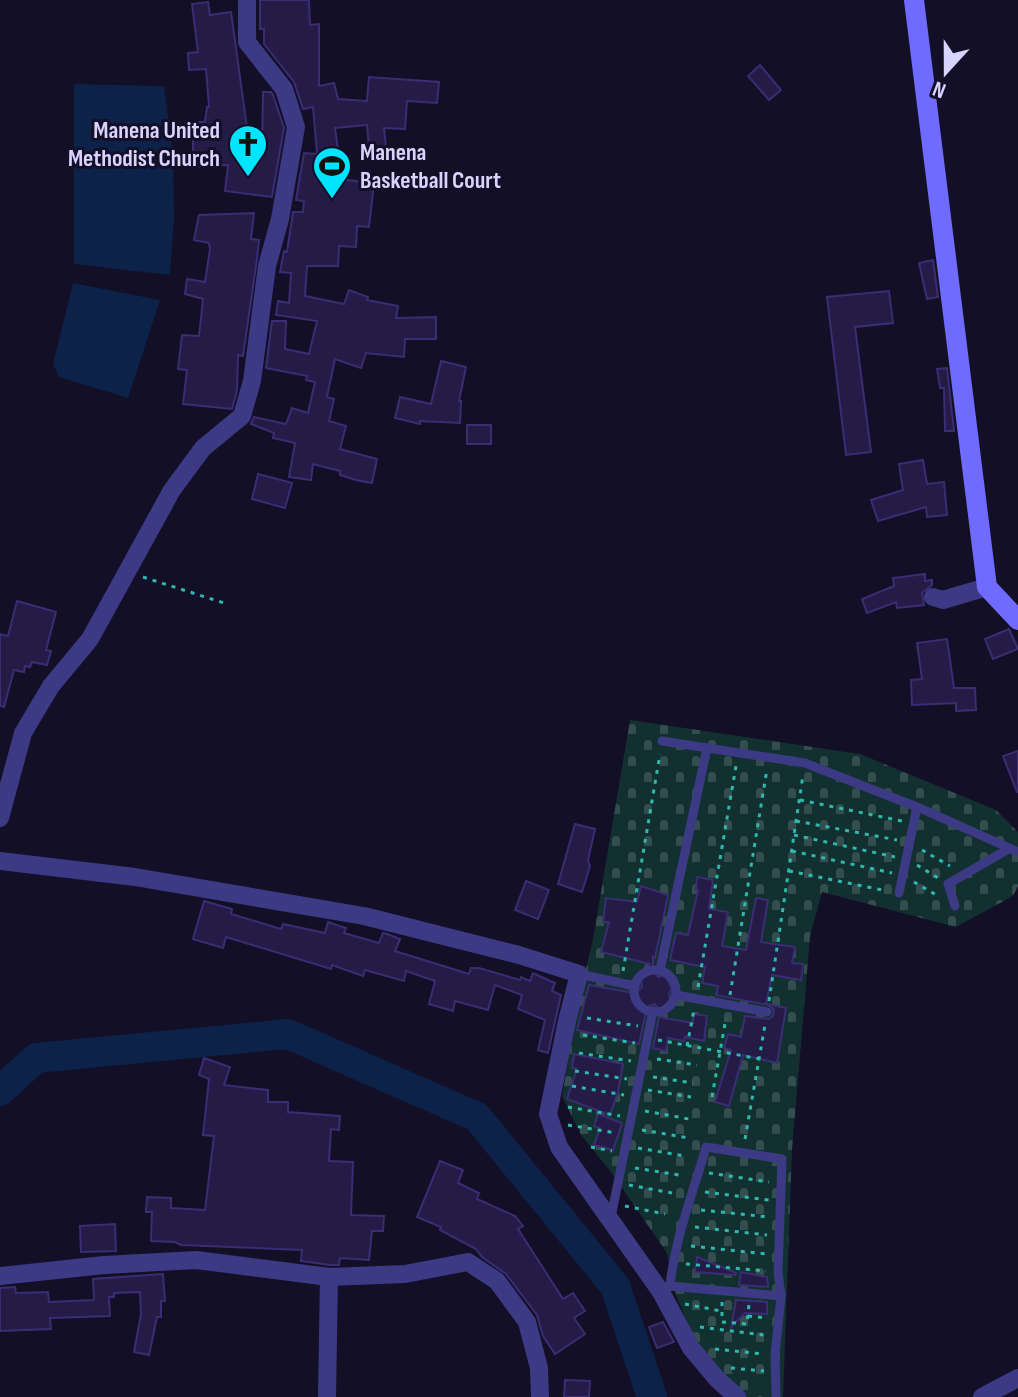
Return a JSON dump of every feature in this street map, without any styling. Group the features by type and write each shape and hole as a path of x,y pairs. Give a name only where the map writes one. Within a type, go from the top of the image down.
{"street":[{"path":"0,818 23,733 51,686 90,639 172,490 203,448 242,416 252,381 267,266 280,219 296,127 284,89 247,42 247,0"},
{"path":"914,0 987,587 1018,620"},
{"path":"933,597 943,600 987,587"},
{"path":"0,861 135,877 364,916 489,947 579,974 548,1114 559,1147 612,1212 666,1289 691,1348 737,1397"},
{"path":"0,1276 104,1265 196,1260 329,1277 405,1274 468,1262 497,1281 527,1322 539,1368 540,1397"},
{"path":"327,1397 329,1277"},
{"path":"982,1397 1018,1378"}],"lane":[{"path":"662,741 805,763 917,807 1014,850"},
{"path":"660,970 707,748"},
{"path":"899,893 917,807"},
{"path":"955,906 948,884 1014,850"},
{"path":"660,970 673,979 676,995 668,1008 653,1011 638,1002 635,986 644,973 660,970"},
{"path":"579,974 635,986"},
{"path":"676,995 767,1012"},
{"path":"612,1212 653,1011"},
{"path":"776,1397 775,1355 781,1296 778,1272 782,1159 706,1147 680,1225 666,1289 781,1296"}],"path":[{"path":"128,572 224,603"},
{"path":"621,983 662,741"},
{"path":"687,1046 739,753"},
{"path":"712,1097 768,758"},
{"path":"745,1139 805,763"},
{"path":"799,800 914,823"},
{"path":"796,821 910,843 964,874"},
{"path":"794,835 906,859 948,884"},
{"path":"792,851 903,875 955,906"},
{"path":"789,871 899,893"},
{"path":"579,1017 648,1037 760,1059"},
{"path":"573,1033 648,1037"},
{"path":"572,1052 697,1065"},
{"path":"567,1070 691,1097"},
{"path":"567,1086 693,1083"},
{"path":"566,1107 689,1138"},
{"path":"564,1124 689,1119"},
{"path":"591,1147 685,1156"},
{"path":"621,1166 679,1175"},
{"path":"699,1171 781,1183"},
{"path":"618,1182 672,1193"},
{"path":"694,1190 781,1202"},
{"path":"687,1208 781,1219"},
{"path":"612,1212 665,1214"},
{"path":"680,1225 779,1237"},
{"path":"675,1245 779,1255"},
{"path":"672,1262 778,1272"},
{"path":"724,1291 722,1322 747,1324 751,1293"},
{"path":"684,1303 721,1311"},
{"path":"748,1316 780,1319"},
{"path":"692,1326 776,1337"},
{"path":"716,1349 775,1355"},
{"path":"731,1368 776,1371"}],"green space":[{"path":"630,720 860,754 996,810 1018,832 1018,886 1013,896 956,927 822,892 810,936 792,1150 783,1397 746,1397 699,1350 675,1293 667,1253 611,1172 581,1135 562,1096 593,939"}],"water":[{"path":"74,84 164,86 173,157 174,218 170,275 74,264"},
{"path":"73,283 160,300 128,398 59,377 53,364"}],"building":[{"path":"260,0 309,0 310,25 319,24 319,86 334,83 338,99 367,101 369,77 439,82 437,103 407,101 405,129 384,128 386,148 369,150 367,125 335,128 340,164 338,179 374,183 369,227 357,226 356,247 339,246 338,266 307,266 305,296 344,304 349,290 368,297 367,300 398,306 396,318 436,317 436,339 405,339 404,357 366,353 361,368 335,359 327,397 334,399 329,421 346,426 340,449 377,459 372,483 313,464 311,480 289,477 295,443 273,438 274,433 251,424 254,417 286,424 292,408 308,413 315,382 306,380 307,376 266,368 272,321 286,321 285,349 309,354 317,321 276,315 278,301 289,303 291,273 280,272 284,251 287,252 293,212 303,212 304,201 296,200 304,153 317,154 313,107 303,109 294,82 264,44 264,29 260,29"},
{"path":"208,2 210,15 231,12 251,157 262,156 263,92 273,95 284,128 272,197 225,191 228,165 193,167 193,136 199,137 199,122 205,122 209,107 206,69 189,70 188,53 198,52 192,4"},
{"path":"760,65 781,90 769,100 748,76"},
{"path":"254,213 251,239 259,240 257,259 243,356 238,355 237,390 232,409 183,404 187,370 178,369 182,335 199,336 203,299 185,294 187,279 205,282 210,249 209,243 194,240 199,215"},
{"path":"933,260 938,297 927,299 919,263"},
{"path":"889,291 893,323 855,327 871,452 846,455 827,297"},
{"path":"441,361 466,367 459,401 460,423 420,421 420,424 395,418 400,397 431,404"},
{"path":"947,368 954,431 945,431 944,388 940,388 937,369"},
{"path":"467,425 491,425 491,444 467,444"},
{"path":"923,460 927,484 944,482 947,515 927,517 926,507 878,521 871,500 903,490 899,464"},
{"path":"258,474 292,483 285,508 252,499"},
{"path":"925,574 925,581 932,580 932,585 922,593 924,605 897,608 896,602 867,613 862,599 894,586 893,578"},
{"path":"17,601 56,612 46,650 51,651 47,665 32,662 30,667 25,666 24,672 14,670 4,707 0,706 0,634 8,636"},
{"path":"1009,629 1018,649 993,659 985,639"},
{"path":"947,639 954,688 975,688 976,710 956,711 956,703 912,705 911,680 922,679 917,643"},
{"path":"1018,751 1018,792 1017,792 1003,756"},
{"path":"575,824 595,829 588,860 590,866 582,892 558,884"},
{"path":"697,877 713,880 709,909 728,912 722,946 746,950 756,898 768,900 761,942 795,947 792,963 803,964 801,980 772,975 766,1004 786,1008 777,1063 743,1055 729,1106 715,1102 731,1050 724,1048 728,1034 741,1037 745,1016 769,1019 774,1010 768,1005 716,995 718,986 702,983 705,967 670,960 676,933 688,935 698,890"},
{"path":"526,881 549,890 538,919 515,910"},
{"path":"641,886 668,895 653,969 658,977 665,975 672,989 670,999 660,1012 655,1004 647,1007 639,1044 577,1030 589,985 634,993 642,988 641,981 650,964 601,952 609,922 603,922 606,898 637,902"},
{"path":"204,901 232,909 231,914 281,929 283,924 325,933 328,922 346,928 344,933 379,943 383,933 387,934 400,939 395,951 469,974 471,968 479,968 530,981 533,973 555,983 552,991 561,995 548,1053 538,1050 545,1020 518,1009 522,995 495,985 488,1010 455,1001 453,1011 429,1004 435,981 406,971 404,981 365,970 363,976 226,937 223,948 193,939"},
{"path":"694,1014 707,1016 704,1041 685,1037 684,1041 668,1038 666,1051 653,1048 659,1017 693,1023"},
{"path":"574,1054 623,1064 610,1115 567,1099 577,1069 572,1068"},
{"path":"204,1058 230,1067 224,1085 268,1090 268,1102 288,1102 288,1112 340,1116 339,1130 331,1129 329,1161 353,1162 351,1215 384,1216 383,1231 372,1231 369,1260 340,1258 339,1265 330,1265 301,1261 302,1250 151,1241 152,1212 146,1212 147,1197 171,1198 171,1208 205,1210 214,1136 203,1135 209,1079 199,1075"},
{"path":"598,1114 622,1123 613,1150 594,1145 600,1128 594,1126"},
{"path":"440,1161 463,1170 458,1183 479,1193 477,1199 515,1216 523,1226 518,1229 563,1299 573,1293 585,1311 574,1318 585,1334 555,1354 543,1336 537,1315 506,1274 476,1249 440,1230 441,1227 417,1217"},
{"path":"115,1224 116,1251 81,1252 80,1226"},
{"path":"697,1257 736,1273 695,1272"},
{"path":"741,1272 767,1277 768,1287 739,1285"},
{"path":"163,1274 165,1301 161,1301 161,1317 157,1317 149,1355 134,1352 141,1314 140,1292 114,1293 114,1297 109,1297 110,1316 50,1318 51,1329 0,1331 0,1288 15,1287 16,1293 48,1292 49,1302 94,1300 93,1279"},
{"path":"736,1300 767,1302 767,1314 745,1313 731,1327"},
{"path":"663,1322 674,1342 657,1348 649,1327"},
{"path":"565,1380 590,1381 589,1397 564,1397"}],"waterway":[{"path":"0,1091 36,1058 288,1034 477,1117 615,1286 652,1397"}],"place":[{"name":"Manena United Methodist Church","path":"248,178"},
{"name":"Manena Basketball Court","path":"332,200"}]}
